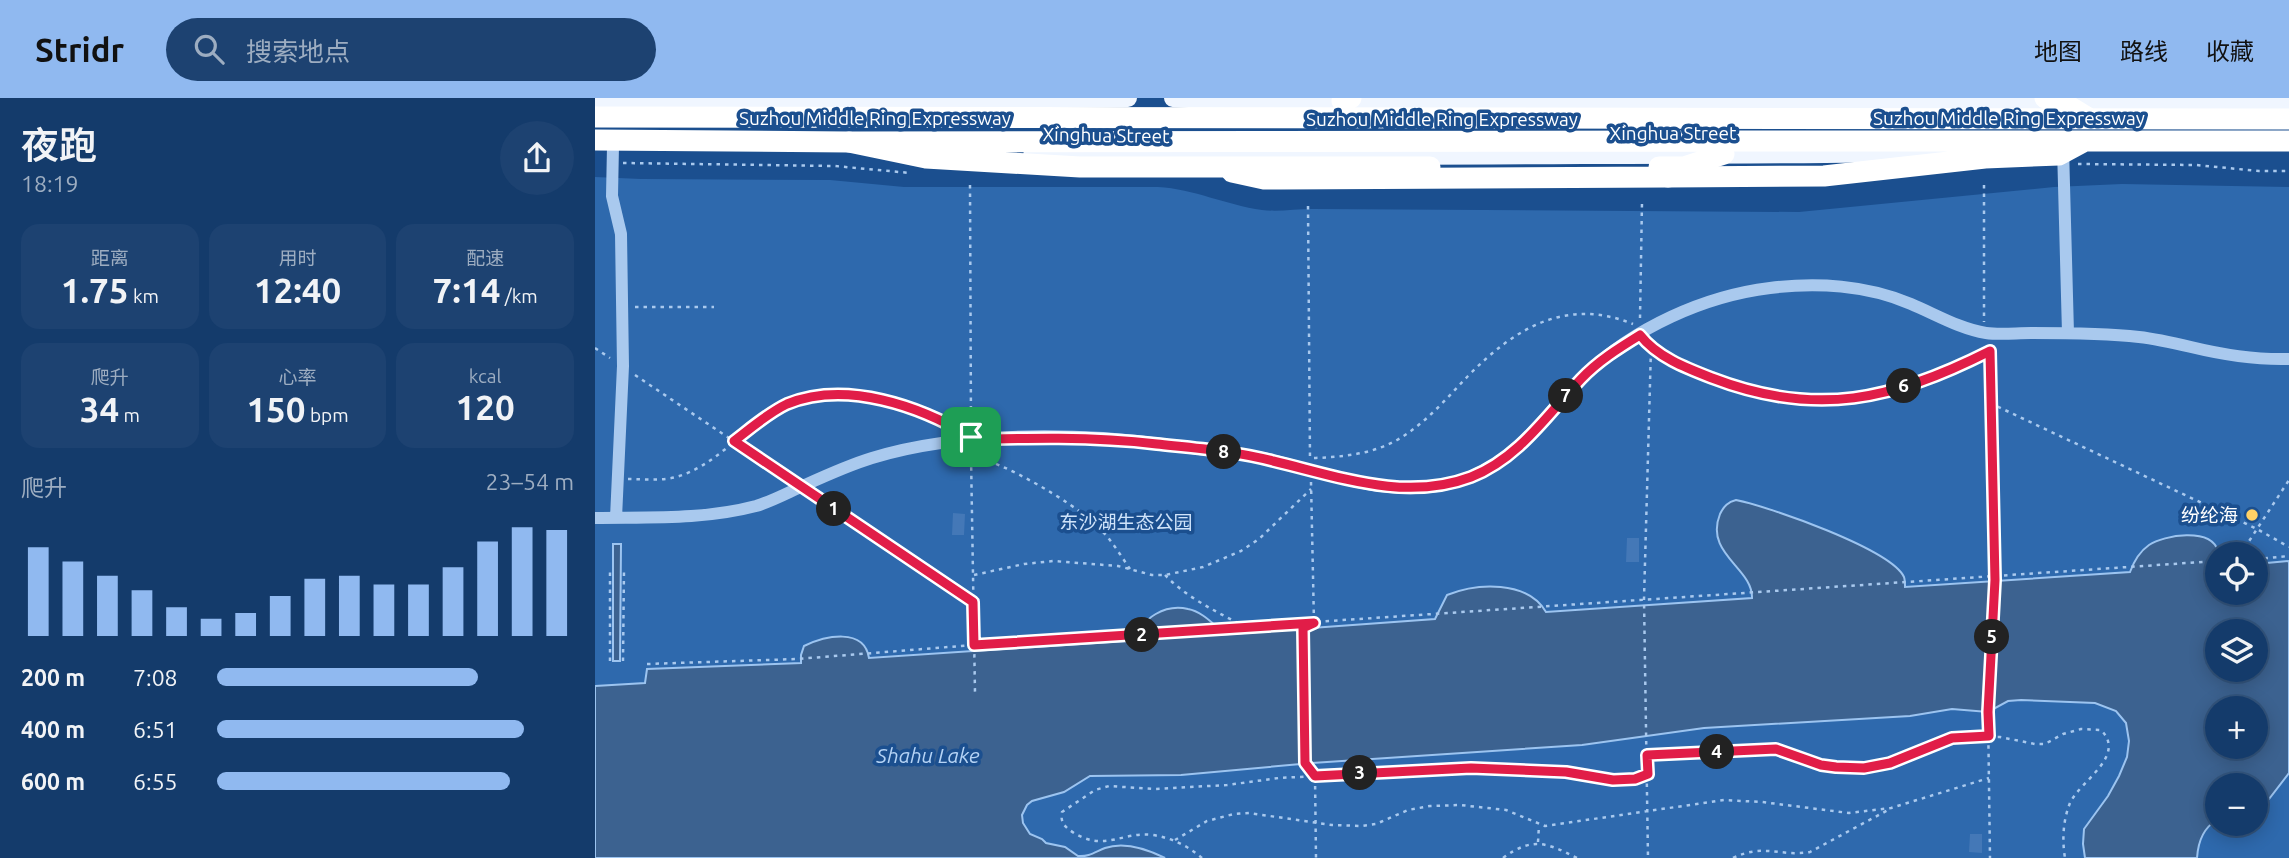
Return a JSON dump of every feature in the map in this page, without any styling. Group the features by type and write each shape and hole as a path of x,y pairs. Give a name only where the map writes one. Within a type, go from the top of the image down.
{"highway":[{"path":"1184,157 1264,179 1823,176 1985,158 2059,155 2090,130 2059,100 2049,101"},
{"name":"Suzhou Middle Ring Expressway","path":"595,118 1291,116 2090,130 2289,141"},
{"name":"Suzhou Middle Ring Expressway","path":"601,144 2090,130 2289,119"},
{"path":"849,142 926,158 1067,166 1685,167 1724,154"}],"main road":[{"name":"Xinghua Street","path":"595,104 1128,98"},
{"name":"Xinghua Street","path":"1173,98 1221,101 2049,101 2289,107"},
{"path":"2049,101 2063,147"},
{"path":"2063,147 2070,103"},
{"path":"595,118 650,104"},
{"name":"Xinghua Street","path":"601,144 1184,157 1897,153 2063,147 2289,151"}],"lane":[{"path":"601,144 621,234 623,366 616,518"},
{"path":"2063,147 2068,334"},
{"path":"595,518 720,513 773,500 867,459 966,438 1103,438 1239,454 1370,484 1398,487 1445,485 1471,477 1499,463 1535,432 1581,378 1603,358 1640,335 1682,311 1728,296 1773,287 1822,285 1876,293 1907,302 1955,324 1984,333 2144,337 2260,360 2289,359"}],"path":[{"path":"970,185 966,438 971,456 975,693"},
{"path":"1984,186 1984,333 1990,351 1995,577 1988,712 1990,858"},
{"path":"1640,335 1641,202"},
{"path":"1308,206 1310,458 1367,452 1395,441 1440,406 1487,358 1534,324 1566,314 1603,315 1629,322 1637,326 1640,335 1651,348 1674,362 1728,384 1766,395 1799,400 1833,401 1862,397 1913,384 1990,351"},
{"path":"632,307 714,307"},
{"path":"595,348 973,602"},
{"path":"1648,858 1644,599 1651,348"},
{"path":"627,479 675,477 692,471 774,411 811,397 865,398 902,404 937,418 966,438"},
{"path":"1990,403 2257,529 2289,547"},
{"path":"971,456 983,458 1008,470 1067,503 1094,523 1130,569"},
{"path":"1311,471 1314,623"},
{"path":"2249,542 2289,480"},
{"path":"973,575 1053,561 1093,563 1144,574 1165,575 1203,567 1241,551 1279,522 1311,489"},
{"path":"2268,558 2289,556"},
{"path":"647,664 797,659 2205,562"},
{"path":"623,660 624,569"},
{"path":"610,570 610,661"},
{"path":"1165,575 1193,599 1247,628"},
{"path":"1314,623 1303,628 1305,763 1315,776 1316,858"},
{"path":"1647,755 1776,749 1821,765 1864,768 1890,763 1952,738 1989,736 2045,744 2081,729 2096,729 2105,734 2108,744 2105,761 2075,795 2067,813 2065,858"},
{"path":"1202,858 1175,840 1146,834 1109,842 1091,840 1065,827 1062,812 1095,790 1109,786 1154,789 1227,785 1279,778 1471,768 1566,772 1613,780 1635,779 1648,774"},
{"path":"1175,840 1207,821 1248,813 1361,826 1376,824 1408,810 1460,805 1506,810 1539,825 1558,825 1724,800 1849,813 1891,808 1989,778"},
{"path":"1733,858 1758,849 1809,852 1891,808"},
{"path":"1538,842 1539,825"},
{"path":"1503,858 1538,842 1553,845 1577,858"}],"green space":[{"name":"东沙湖生态公园","path":"595,177 830,180 904,187 1158,187 1249,208 1274,211 1799,212 2054,187 2122,184 2289,187 2289,858 595,858"}],"water":[{"name":"Shahu Lake","path":"1736,500 1827,530 1877,554 1894,566 1904,577 1905,587 2130,572 2137,557 2149,545 2165,538 2187,535 2212,542 2205,542 2205,605 2268,605 2268,563 2289,561 2289,773 2268,800 2268,773 2205,773 2205,832 2197,858 2085,858 2084,829 2108,796 2127,757 2129,741 2126,723 2116,711 2095,703 2021,700 2008,701 1988,712 1952,709 1910,716 1704,728 1582,745 1312,763 1181,775 1090,776 1064,792 1032,801 1022,815 1023,823 1030,834 1046,843 1065,847 1078,856 1120,845 1143,849 1165,858 595,858 595,686 645,683 647,669 801,663 804,646 832,637 852,638 860,642 866,648 869,658 1140,640 1144,625 1149,619 1171,608 1200,613 1216,626 1217,635 1435,619 1447,595 1486,587 1514,589 1527,594 1546,612 1752,598 1745,578 1718,540 1720,514 1727,505"},
{"path":"613,544 621,544 620,661 613,661"}],"pier":[{"path":"1306,627 1309,763 1302,764 1301,628"}],"building":[{"path":"953,513 965,514 964,535 952,535"},
{"path":"1627,538 1639,538 1639,562 1626,562"},
{"path":"1970,834 1982,834 1982,853 1969,852"}],"place":[{"name":"纷纶海","path":"2252,515"}],"route":[{"path":"1640,335 1651,348 1703,375 1766,395 1799,400 1833,401 1862,397 1913,384 1990,351 1995,580 1989,736 1952,738 1890,763 1864,768 1821,765 1776,749 1647,755 1648,774 1635,779 1613,780 1566,772 1471,768 1315,776 1305,763 1303,628 1314,623 974,645 973,602 734,441 786,405 811,397 825,396 885,400 902,404 949,423 971,437 960,440 1103,438 1239,454 1370,484 1423,487 1445,485 1471,477 1499,463 1535,432 1581,378 1603,358 1640,335"}]}
